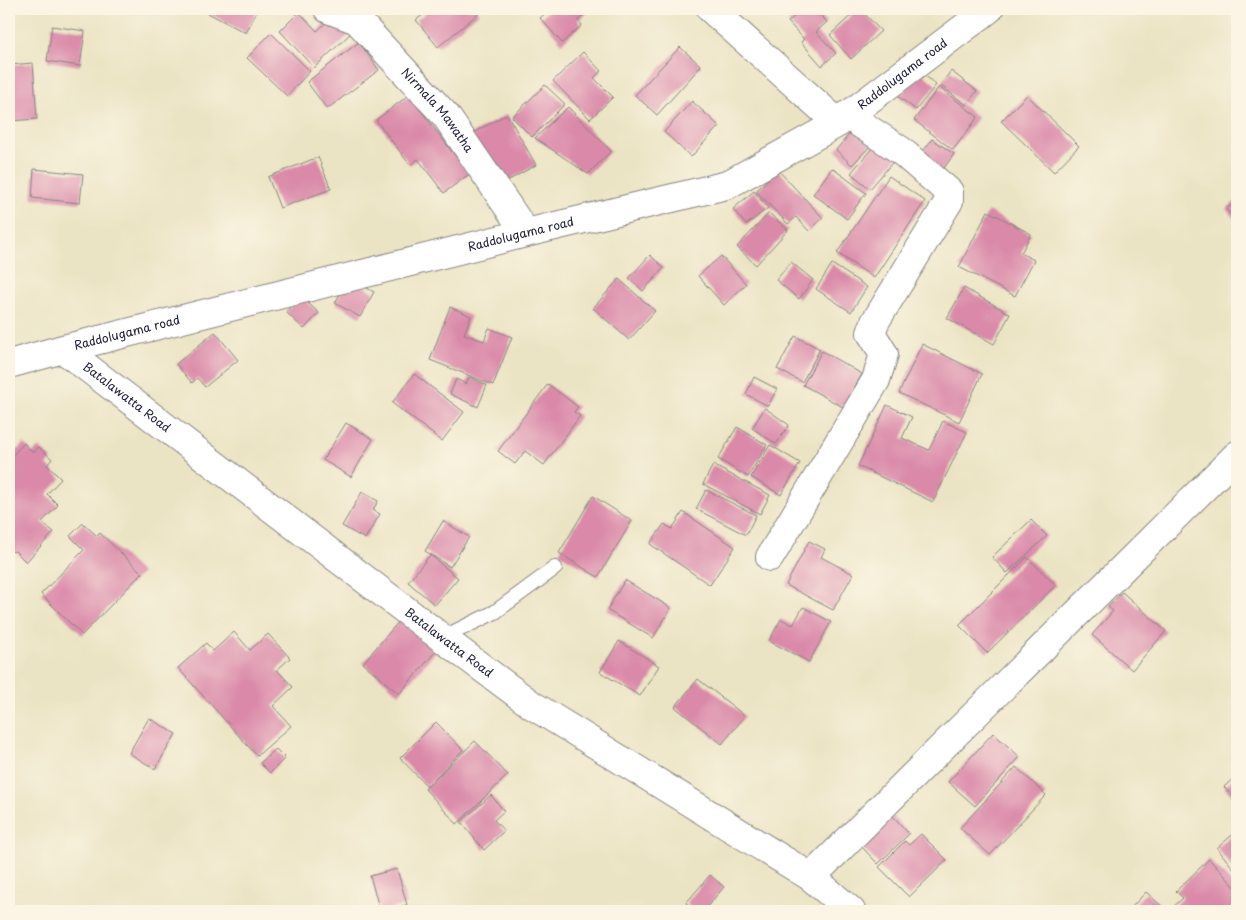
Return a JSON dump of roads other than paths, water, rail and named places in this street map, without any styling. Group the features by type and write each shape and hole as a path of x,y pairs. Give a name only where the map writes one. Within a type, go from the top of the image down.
{"street":[{"name":"Nirmala Mawatha","path":"328,9 356,20 446,116 526,233"},
{"path":"711,9 842,119 900,150 949,192 949,201 875,322 871,333 884,354 876,380 770,557"},
{"name":"Raddolugama road","path":"9,364 526,233 728,185 842,119 978,12"},
{"name":"Batalawatta Road","path":"63,349 532,705 811,877 851,911"},
{"path":"811,877 1237,454"}],"lane":[{"path":"442,638 495,612 554,568"}]}
